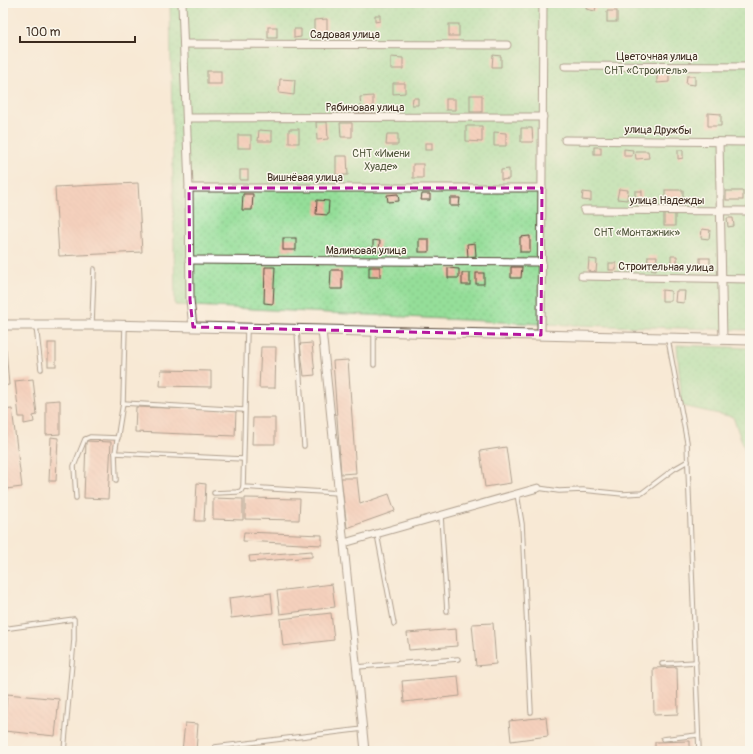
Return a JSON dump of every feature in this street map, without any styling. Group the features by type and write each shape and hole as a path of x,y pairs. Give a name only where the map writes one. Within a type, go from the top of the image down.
{"street":[{"path":"182,3 189,188 190,300 193,328"},
{"path":"541,335 543,3"},
{"name":"Садовая улица","path":"184,44 506,45"},
{"name":"Цветочная улица","path":"565,66 750,67"},
{"name":"Рябиновая улица","path":"187,118 543,117"},
{"name":"улица Дружбы","path":"565,140 750,142"},
{"path":"719,142 723,339"},
{"name":"Вишнёвая улица","path":"189,188 542,188"},
{"name":"улица Надежды","path":"584,210 750,211"},
{"name":"Малиновая улица","path":"189,260 542,262"},
{"name":"Строительная улица","path":"582,276 750,280"},
{"path":"3,325 92,324 193,328 750,340"},
{"path":"322,330 365,751"},
{"path":"344,543 538,488"}],"lane":[{"path":"92,324 94,269"},
{"path":"36,324 40,369"},
{"path":"116,480 115,453 123,403 125,325"},
{"path":"214,493 237,492 241,491 242,487 247,329"},
{"path":"297,330 304,446"},
{"path":"374,331 374,364"},
{"path":"668,339 687,442 699,751"},
{"path":"123,403 244,410"},
{"path":"76,498 74,466 85,439 90,437 118,438"},
{"path":"115,453 243,459"},
{"path":"538,488 584,490 623,494 642,493 674,469 688,461"},
{"path":"242,487 339,493"},
{"path":"517,494 522,524 531,712"},
{"path":"441,516 447,611"},
{"path":"377,534 394,624"},
{"path":"3,629 74,619 74,640 64,751"},
{"path":"357,667 458,659"},
{"path":"662,664 696,662"},
{"path":"215,747 363,729"},
{"path":"663,739 698,735"}],"highlighted area":[{"path":"189,188 542,188 541,335 193,327 190,300"}],"green space":[{"name":"СНТ «Имени Хуаде»","path":"170,3 750,3 750,330 540,324 175,305"},
{"path":"677,345 750,348 750,464 733,417 682,406"}],"building":[{"path":"587,3 597,3 595,11 586,9"},
{"path":"607,11 617,11 617,22 607,22"},
{"path":"375,15 380,15 380,21 375,22"},
{"path":"327,19 327,33 314,33 314,20"},
{"path":"449,24 459,24 459,36 449,36"},
{"path":"268,27 277,27 277,38 268,38"},
{"path":"294,29 301,29 301,37 294,38"},
{"path":"493,55 501,56 501,67 492,67"},
{"path":"391,57 403,58 403,69 391,69"},
{"path":"207,71 221,71 221,84 207,84"},
{"path":"657,73 669,73 669,82 657,83"},
{"path":"687,76 695,76 695,85 686,84"},
{"path":"280,79 295,80 294,95 279,93"},
{"path":"393,83 405,83 405,93 393,94"},
{"path":"470,95 482,95 482,112 470,112"},
{"path":"373,96 373,108 361,108 360,97"},
{"path":"413,98 418,98 418,105 412,105"},
{"path":"446,99 455,99 455,110 446,110"},
{"path":"708,113 721,114 721,126 708,126"},
{"path":"316,122 327,122 328,139 317,140"},
{"path":"340,123 352,123 352,137 341,137"},
{"path":"466,126 482,126 482,142 466,141"},
{"path":"521,128 532,128 533,142 521,142"},
{"path":"289,129 299,129 299,143 289,143"},
{"path":"259,130 272,131 272,141 258,141"},
{"path":"494,132 506,133 506,146 494,146"},
{"path":"387,134 398,134 398,145 386,145"},
{"path":"238,135 251,135 251,148 238,148"},
{"path":"425,143 432,143 432,150 425,150"},
{"path":"594,147 601,147 601,154 594,154"},
{"path":"624,149 633,150 632,156 624,156"},
{"path":"678,150 683,150 683,158 678,159"},
{"path":"635,151 648,151 649,158 636,159"},
{"path":"336,156 347,156 348,175 336,175"},
{"path":"413,164 423,164 423,178 413,178"},
{"path":"509,169 509,179 501,180 501,170"},
{"path":"240,170 248,170 248,180 240,180"},
{"path":"138,183 142,252 59,256 55,187"},
{"path":"619,189 628,190 627,200 617,199"},
{"path":"665,190 683,190 683,202 665,202"},
{"path":"635,191 642,191 642,203 635,203"},
{"path":"726,191 743,191 743,200 726,200"},
{"path":"583,192 591,193 591,201 582,200"},
{"path":"243,194 253,194 252,210 242,210"},
{"path":"398,194 399,201 388,202 387,195"},
{"path":"422,194 430,194 430,200 421,200"},
{"path":"450,198 460,198 459,206 450,206"},
{"path":"317,200 329,201 328,215 316,214"},
{"path":"664,213 675,213 675,226 664,226"},
{"path":"727,218 733,218 734,226 728,227"},
{"path":"702,229 710,230 709,239 701,238"},
{"path":"530,236 530,252 520,252 520,237"},
{"path":"283,238 296,238 296,250 283,250"},
{"path":"419,239 429,239 429,252 419,252"},
{"path":"373,240 380,241 379,252 373,252"},
{"path":"475,243 476,256 468,257 467,244"},
{"path":"648,256 657,256 656,270 647,269"},
{"path":"671,256 677,256 677,268 671,267"},
{"path":"700,258 710,258 710,270 700,270"},
{"path":"589,259 597,260 596,272 588,271"},
{"path":"609,263 616,263 616,270 609,270"},
{"path":"265,267 275,267 273,304 264,303"},
{"path":"369,267 380,267 380,277 369,277"},
{"path":"511,267 522,267 521,278 511,278"},
{"path":"448,268 459,269 459,278 448,278"},
{"path":"331,270 342,270 342,289 330,289"},
{"path":"462,273 470,273 470,285 462,285"},
{"path":"476,273 484,273 484,284 476,284"},
{"path":"662,290 671,291 671,301 662,301"},
{"path":"676,291 685,291 684,303 675,302"},
{"path":"48,343 56,343 56,366 48,366"},
{"path":"312,343 315,375 304,376 300,344"},
{"path":"261,347 276,347 275,388 259,388"},
{"path":"3,349 6,349 9,385 3,386"},
{"path":"348,360 356,473 341,474 333,361"},
{"path":"161,370 211,371 211,387 160,386"},
{"path":"33,379 37,415 33,416 34,422 24,424 24,417 19,417 15,381"},
{"path":"60,400 60,434 46,435 46,401"},
{"path":"136,407 236,410 235,436 135,432"},
{"path":"12,409 22,487 6,489 3,461 3,410"},
{"path":"253,418 275,418 275,444 252,444"},
{"path":"51,437 58,438 56,481 49,481"},
{"path":"86,441 111,442 108,499 84,498"},
{"path":"506,447 511,483 485,487 480,451"},
{"path":"341,478 357,478 360,504 389,494 395,511 347,528"},
{"path":"197,483 206,484 204,521 195,521"},
{"path":"213,498 243,499 243,520 213,519"},
{"path":"245,498 300,499 299,520 245,519"},
{"path":"244,532 322,535 322,545 243,541"},
{"path":"312,551 312,557 250,562 249,556"},
{"path":"332,584 335,607 280,614 277,591"},
{"path":"271,593 273,613 231,618 229,598"},
{"path":"331,613 334,640 283,646 280,619"},
{"path":"493,623 496,664 476,666 472,624"},
{"path":"456,629 457,646 409,650 407,633"},
{"path":"677,667 678,714 654,715 653,668"},
{"path":"458,676 460,696 404,702 402,681"},
{"path":"7,694 59,699 55,736 4,731"},
{"path":"546,717 548,736 511,741 509,721"},
{"path":"185,723 198,724 196,751 182,751"},
{"path":"690,741 690,751 655,751 655,742"}],"park label":[{"name":"СНТ «Строитель»","path":"646,70"},
{"name":"СНТ «Монтажник»","path":"637,232"}]}
